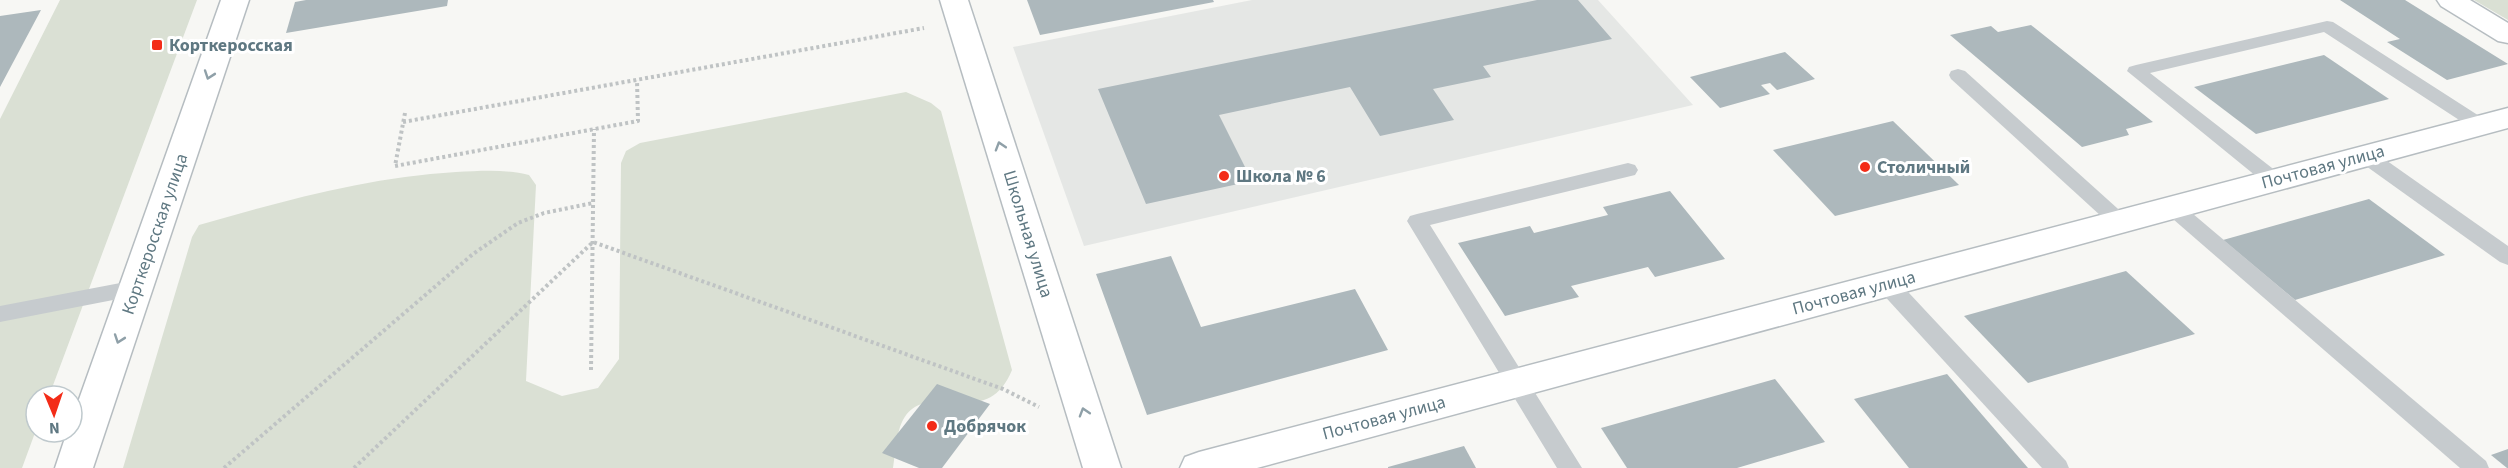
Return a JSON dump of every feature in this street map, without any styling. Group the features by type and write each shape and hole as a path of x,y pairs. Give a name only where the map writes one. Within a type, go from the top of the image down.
{"street":[{"name":"Корткеросская улица","path":"74,468 235,0"},
{"path":"2451,0 2508,35"},
{"name":"Школьная улица","path":"958,11 1102,468"},
{"name":"Почтовая улица","path":"1200,468 2494,122"}],"lane":[{"path":"2274,180 2136,71 2327,26 2494,122"},
{"path":"1958,75 2120,222"},
{"path":"2366,156 2508,257"},
{"path":"1570,468 1418,221 1628,170"},
{"path":"2173,208 2477,468"},
{"path":"1887,284 2057,468"},
{"path":"0,314 136,288"}],"path":[{"path":"403,122 638,81 958,11"},
{"path":"405,113 395,166 638,121 638,81"},
{"path":"591,370 594,129"},
{"path":"224,468 473,254 518,223 544,213 593,203"},
{"path":"592,242 1003,389 1090,433"},
{"path":"354,468 592,242"}],"shaded area":[{"path":"60,0 197,0 53,384 24,384 24,444 31,444 22,468 0,468 0,119"},
{"name":"Школа № 6","path":"1252,0 1598,0 1693,105 1084,246 1013,47"},
{"path":"2474,0 2508,0 2508,20"},
{"path":"906,92 931,103 941,111 1012,370 1000,389 986,399 970,403 922,404 909,411 900,427 893,468 123,468 192,237 199,225 294,199 391,179 483,171 529,175 536,185 526,381 562,396 598,388 619,359 621,163 626,151 640,143"}],"building":[{"path":"306,0 448,0 447,6 286,33 295,2"},
{"path":"1027,0 1213,0 1214,2 1040,35"},
{"path":"1537,0 1578,0 1612,39 1483,66 1491,77 1433,89 1454,120 1380,136 1350,87 1219,115 1252,181 1146,204 1098,89"},
{"path":"2340,0 2405,0 2508,64 2447,80 2387,42 2400,39"},
{"path":"41,10 0,87 0,16"},
{"path":"2031,25 2153,122 2126,129 2129,135 2082,147 1950,35 1991,26 1998,32"},
{"path":"1785,52 1815,79 1777,90 1770,83 1761,85 1770,94 1720,108 1690,77"},
{"path":"2324,55 2389,99 2256,134 2194,87"},
{"name":"Столичный","path":"1893,121 1959,185 1835,216 1773,150"},
{"path":"1670,191 1725,259 1655,277 1648,267 1571,286 1579,297 1505,316 1458,243 1530,226 1534,233 1608,215 1603,207"},
{"path":"2369,199 2445,255 2295,300 2223,240"},
{"path":"1171,256 1201,327 1355,289 1388,350 1147,415 1096,274"},
{"path":"2126,271 2195,334 2028,383 1964,316"},
{"path":"1947,374 2028,468 1909,468 1854,399"},
{"path":"1775,379 1825,442 1737,468 1627,468 1601,428"},
{"path":"937,384 990,404 942,468 919,468 882,453"},
{"path":"1464,446 1476,468 1388,468 1388,467"},
{"path":"2508,449 2508,468 2507,468 2491,455"}],"place":[{"name":"Корткеросская","path":"157,45"},
{"name":"Столичный","path":"1865,167"},
{"name":"Школа № 6","path":"1224,176"},
{"name":"Добрячок","path":"932,426"}]}
